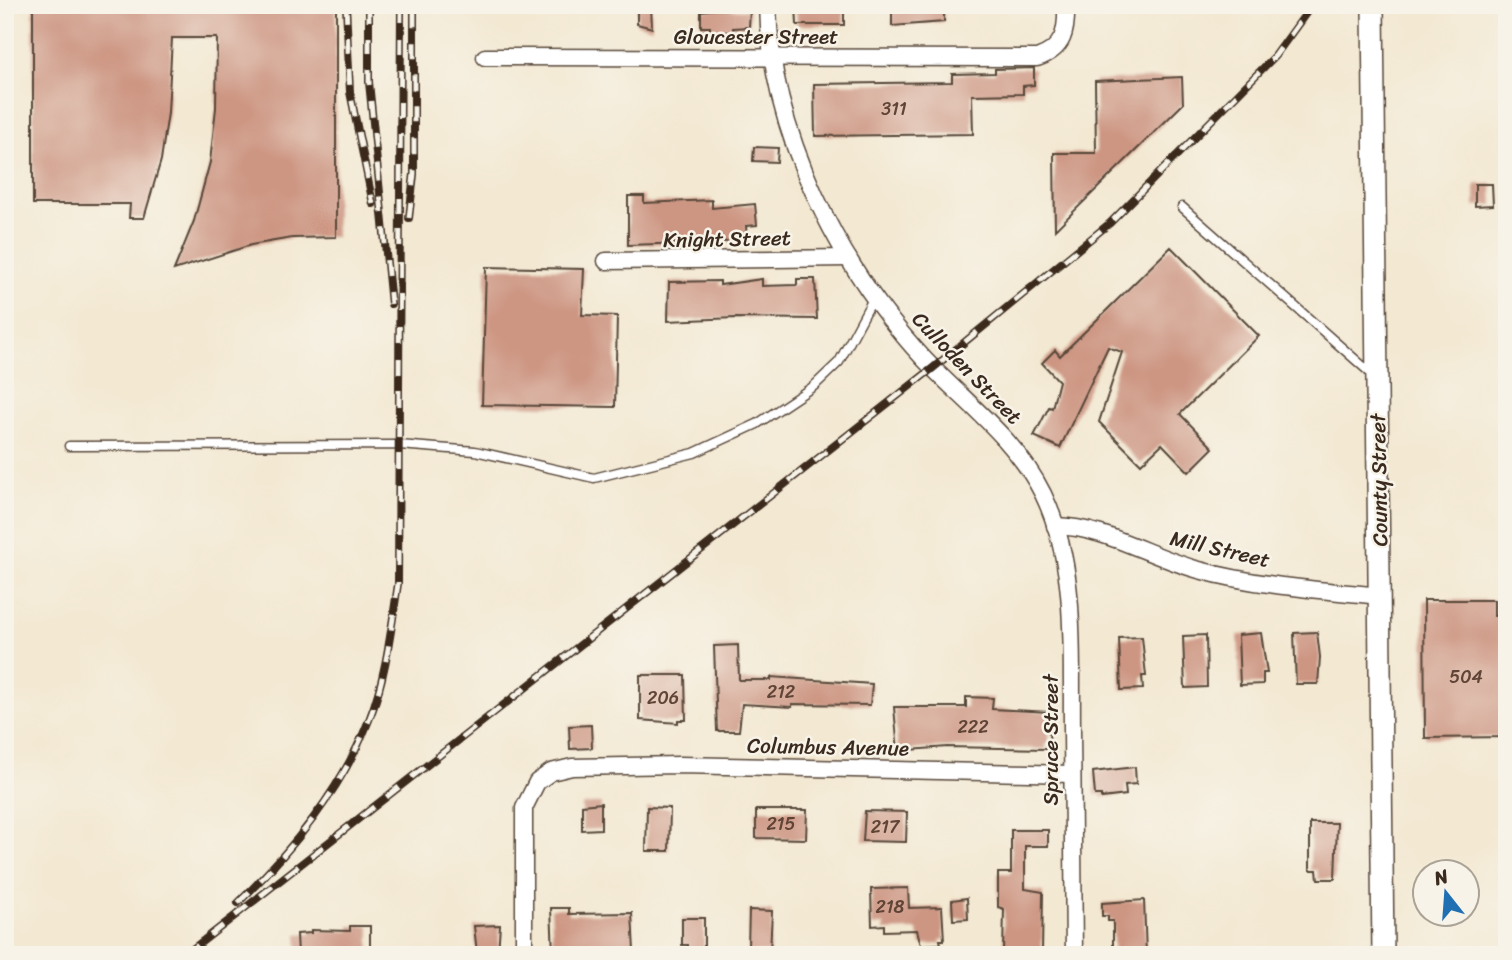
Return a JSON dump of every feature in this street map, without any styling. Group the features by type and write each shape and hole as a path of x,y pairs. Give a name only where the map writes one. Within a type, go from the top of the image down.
{"street":[{"name":"Culloden Street","path":"768,5 770,58 777,89 813,188 848,258 906,339 1005,437 1043,495 1055,526"},
{"name":"Gloucester Street","path":"485,57 1026,58 1049,54 1058,46 1066,26 1066,5"},
{"name":"County Street","path":"1373,5 1383,955"},
{"name":"Knight Street","path":"606,261 848,258"},
{"name":"Mill Street","path":"1055,526 1096,531 1158,556 1225,576 1380,596"},
{"name":"Spruce Street","path":"1055,526 1071,606 1074,955"},
{"name":"Columbus Avenue","path":"524,955 524,808 537,782 551,772 583,767 739,765 1072,774"}],"lane":[{"path":"1182,207 1377,379"},
{"path":"69,446 399,445 475,451 594,478 694,453 757,424 814,386 839,362 874,296"}],"building":[{"path":"33,5 336,5 336,237 292,238 251,245 174,270 194,221 210,162 216,108 217,38 172,38 168,113 161,160 144,218 129,218 130,204 33,204"},
{"path":"637,5 651,5 652,28 637,24"},
{"path":"796,5 844,5 844,25 797,25"},
{"path":"892,5 944,5 944,22 892,26"},
{"path":"750,10 749,27 733,28 733,32 710,32 710,27 701,27 701,11"},
{"path":"1034,68 1034,85 1023,86 1023,94 972,95 973,134 815,136 814,84 952,82 952,74 995,73 995,69"},
{"path":"1182,77 1183,104 1055,230 1054,153 1096,153 1095,81"},
{"path":"754,147 778,148 777,162 753,161"},
{"path":"1475,184 1492,184 1493,205 1475,206"},
{"path":"628,196 644,196 644,203 712,200 712,208 755,204 757,225 746,226 747,241 628,245"},
{"path":"1171,247 1259,336 1180,414 1213,448 1189,472 1162,444 1141,464 1099,422 1122,352 1108,347 1060,448 1034,436 1049,407 1052,408 1059,381 1042,363 1055,350 1060,356"},
{"path":"486,267 584,269 582,315 617,316 615,407 482,405"},
{"path":"762,279 762,286 797,285 797,279 815,279 817,319 735,318 668,321 669,282 720,281 720,285"},
{"path":"1424,600 1494,600 1494,616 1507,616 1507,737 1425,738"},
{"path":"1317,632 1320,657 1318,684 1296,684 1294,633"},
{"path":"1261,633 1267,673 1263,673 1263,684 1240,685 1238,635"},
{"path":"1206,635 1207,687 1185,688 1183,636"},
{"path":"1142,637 1146,676 1142,676 1143,689 1121,690 1119,638"},
{"path":"738,645 739,680 771,680 771,677 872,684 870,705 792,704 792,707 742,704 739,731 717,731 714,646"},
{"path":"640,675 685,675 686,720 678,720 678,723 640,720"},
{"path":"966,697 993,698 992,709 1050,712 1049,744 1046,744 1046,749 947,747 898,751 894,707 966,707"},
{"path":"591,725 592,748 570,749 569,726"},
{"path":"1135,767 1136,784 1125,785 1126,795 1101,798 1101,795 1095,795 1093,772"},
{"path":"601,803 601,829 582,830 582,805"},
{"path":"647,807 670,808 669,851 646,851"},
{"path":"756,810 807,810 806,839 756,838"},
{"path":"865,811 907,812 906,842 863,841"},
{"path":"1310,823 1337,823 1335,879 1318,879 1317,870 1310,870"},
{"path":"1011,830 1048,830 1048,846 1025,846 1025,889 1043,892 1042,952 1003,952 1004,909 998,907 998,873 1011,873"},
{"path":"908,888 909,908 942,907 944,940 940,940 941,944 921,945 917,930 884,931 884,925 872,926 871,889"},
{"path":"967,898 968,919 953,920 952,900"},
{"path":"1144,900 1146,955 1113,955 1113,921 1108,921 1108,916 1102,916 1102,903"},
{"path":"551,908 569,908 569,914 632,913 634,952 553,953"},
{"path":"749,910 772,911 770,952 750,952 748,948"},
{"path":"682,918 704,918 704,952 688,952 688,945 682,945"},
{"path":"500,925 498,953 477,953 474,926"},
{"path":"350,926 370,926 370,954 298,955 297,934 311,933 311,930 350,931"}],"railway":[{"path":"346,5 350,92 373,204"},
{"path":"369,5 369,82 391,304"},
{"path":"238,903 296,841 344,771 369,720 387,653 398,584 401,5"},
{"path":"409,218 414,174 414,5"},
{"path":"185,955 933,368 1110,223 1275,56 1312,5"}]}
